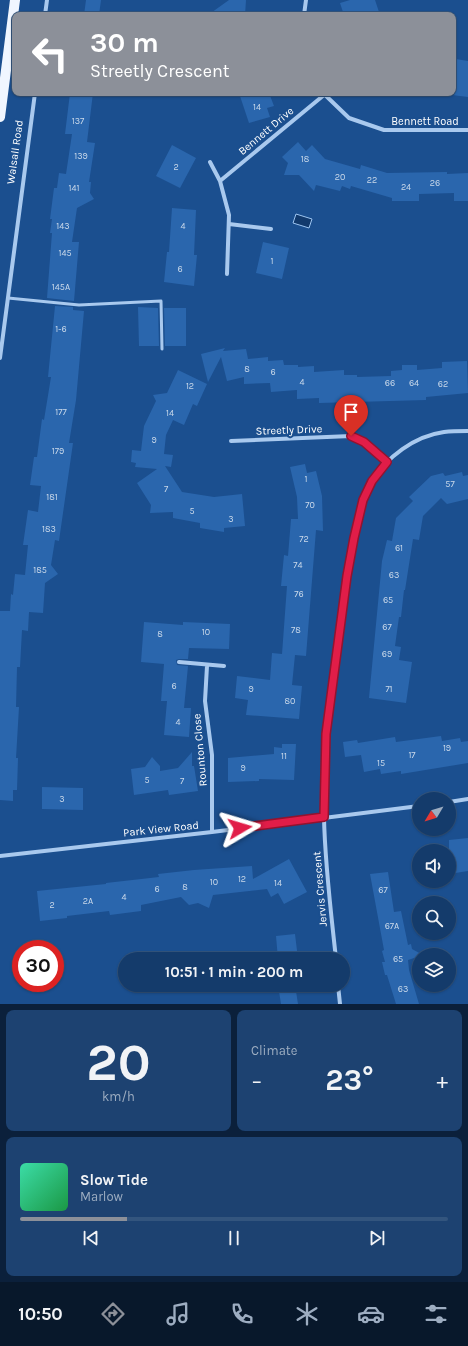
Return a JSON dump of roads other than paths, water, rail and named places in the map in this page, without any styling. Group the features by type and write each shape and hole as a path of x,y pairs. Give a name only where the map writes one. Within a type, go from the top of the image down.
{"main road":[{"name":"Walsall Road","path":"13,12 15,0"},
{"name":"Walsall Road","path":"0,117 12,23"}],"street":[{"path":"45,12 47,0"},
{"path":"304,12 306,0"},
{"name":"Walsall Road","path":"0,358 35,96"},
{"name":"Bennett Drive","path":"220,181 321,96"},
{"name":"Bennett Road","path":"325,96 349,118 384,130 468,130"},
{"path":"210,162 220,181 229,216 227,274"},
{"path":"229,224 271,229"},
{"name":"Jervis Crescent","path":"335,952 324,817 326,734 351,553 363,500 372,481 387,462 406,447 424,437 444,432 468,431"},
{"name":"Streetly Drive","path":"231,441 351,436 364,442 387,462"},
{"path":"179,662 207,666 224,666"},
{"name":"Rounton Close","path":"207,666 205,701 212,755 212,832"},
{"path":"456,801 468,799"},
{"name":"Park View Road","path":"0,856 212,832 412,807"},
{"path":"339,992 340,1004"}],"lane":[{"path":"8,298 79,305 161,301 162,349"}],"water":[{"path":"296,214 312,219 309,228 293,223"}]}
